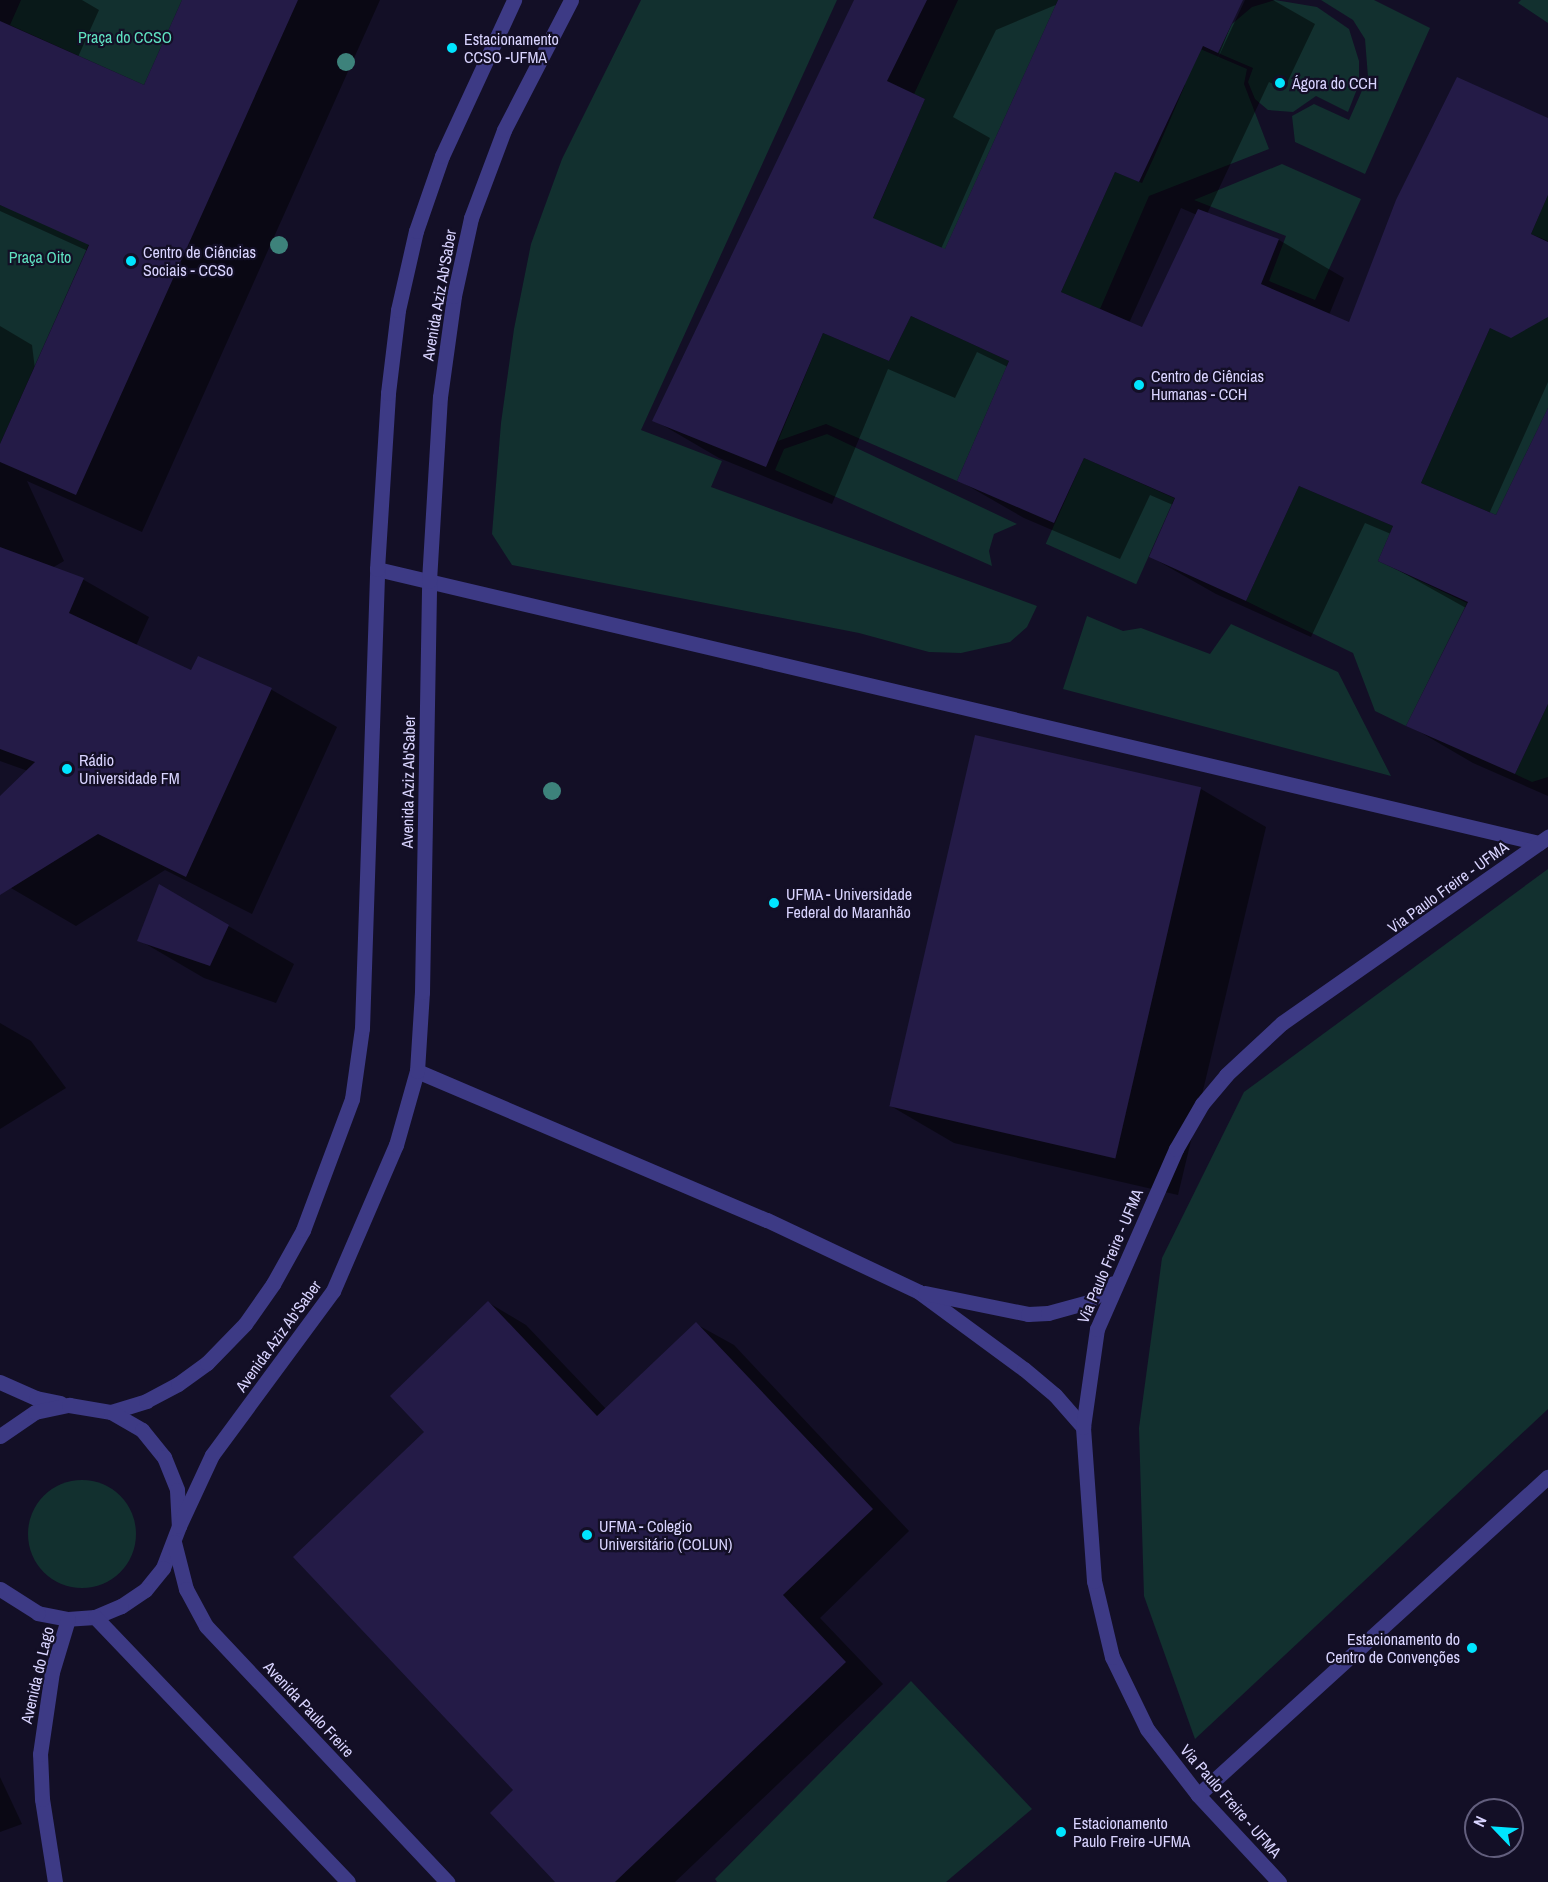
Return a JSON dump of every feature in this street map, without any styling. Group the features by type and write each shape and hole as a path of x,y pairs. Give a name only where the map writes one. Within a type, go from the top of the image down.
{"street":[{"name":"Avenida Aziz Ab'Saber","path":"111,1412 146,1401 178,1384 207,1363 245,1324 273,1284 303,1230 352,1099 362,1028 377,569 390,381 398,310 416,231 442,156 514,0"},
{"name":"Avenida Aziz Ab'Saber","path":"178,1526 212,1455 333,1291 396,1145 417,1071 422,992 429,581 440,397 454,296 471,218 504,130 571,0"},
{"path":"377,569 1544,840"},
{"name":"Via Paulo Freire - UFMA","path":"1280,1882 1198,1795 1147,1729 1112,1656 1094,1581 1083,1426 1097,1329 1176,1149 1202,1104 1226,1074 1282,1023 1544,840"},
{"path":"417,1071 766,1220 919,1292 1024,1369 1055,1395 1083,1426"},
{"path":"919,1292 1028,1314 1048,1313 1088,1302 1117,1279"},
{"path":"0,1382 36,1398 111,1412 142,1430 164,1457 177,1490 178,1526 163,1568 145,1590 121,1606 95,1617 69,1619 38,1613 0,1588"},
{"path":"0,1436 35,1412 69,1405"},
{"path":"1198,1795 1548,1477"},
{"name":"Avenida Paulo Freire","path":"174,1542 186,1589 206,1626 447,1882"},
{"path":"95,1617 348,1882"},
{"name":"Avenida do Lago","path":"55,1882 42,1799 40,1754 52,1671 69,1619"}],"green space":[{"name":"Praça do CCSO","path":"21,0 182,0 144,85 10,25"},
{"path":"641,0 837,0 641,430 722,461 711,487 1037,606 1027,627 1010,642 961,653 929,652 859,633 512,565 492,534 501,423 514,329 531,244 562,159"},
{"path":"958,0 1058,0 932,278 861,246 925,99 914,94"},
{"name":"Ágora do CCH","path":"1275,0 1317,7 1349,29 1359,61 1359,84 1348,112 1316,96 1293,112 1268,110 1255,99 1248,82 1253,68 1218,53 1232,24 1252,7"},
{"path":"1321,0 1374,0 1430,28 1365,174 1295,142 1292,116 1314,104 1349,120 1368,77 1365,39 1353,20"},
{"path":"1521,0 1548,0 1548,23 1518,3"},
{"path":"1177,39 1247,69 1244,84 1269,149 1149,196 1100,309 1061,292 1115,172 1142,183 1154,157 1185,85"},
{"path":"1282,164 1361,199 1315,300 1269,281 1286,236 1194,200"},
{"path":"1548,195 1548,241 1531,234"},
{"name":"Praça Oito","path":"0,205 92,237 0,444"},
{"path":"1548,259 1548,408 1496,515 1421,483 1490,328"},
{"path":"911,316 1009,361 957,481 826,424 778,441 823,333 889,361"},
{"path":"827,434 1017,524 994,534 989,551 992,566 775,470 784,449"},
{"path":"1084,458 1174,498 1136,584 1046,544"},
{"path":"1299,486 1393,526 1378,561 1467,603 1406,726 1375,711 1353,653 1246,601"},
{"path":"1087,616 1123,631 1141,628 1210,654 1231,624 1338,672 1391,776 1063,689"},
{"path":"1548,704 1548,777 1532,782 1515,774"},
{"path":"1548,869 1548,1409 1195,1739 1144,1596 1139,1428 1162,1258 1244,1092"},
{"path":"82,1480 103,1484 120,1496 132,1513 136,1534 132,1555 120,1572 103,1584 82,1588 61,1584 44,1572 32,1555 28,1534 32,1513 44,1496 61,1484"},
{"path":"911,1681 1032,1809 946,1882 717,1882 715,1879"}],"building":[{"name":"Centro de Ciências Sociais - CCSo","path":"182,0 298,0 76,495 0,462 0,444 89,245 0,205 0,21 144,85"},
{"name":"Centro de Ciências Humanas - CCH","path":"854,0 927,0 887,81 925,99 873,218 945,249 1058,0 1243,0 1218,53 1203,46 1139,182 1115,172 1061,292 1142,327 1198,209 1279,239 1261,284 1349,322 1396,200 1457,77 1548,118 1548,195 1531,234 1548,242 1548,317 1511,338 1490,328 1421,483 1496,515 1548,408 1548,704 1515,774 1406,726 1468,602 1378,561 1393,526 1299,486 1246,601 1149,557 1175,498 1084,458 1054,523 957,481 1009,361 911,316 889,361 823,333 766,467 652,421"},
{"name":"Rádio Universidade FM","path":"0,547 84,578 69,613 191,670 198,656 272,688 186,877 98,834 0,895 0,796 35,762 0,749"},
{"path":"975,735 1201,787 1115,1158 889,1106"},
{"path":"159,884 229,925 210,966 137,941"},
{"path":"488,1301 597,1416 696,1322 873,1509 783,1595 846,1662 615,1882 555,1882 490,1813 513,1790 293,1557 424,1432 390,1396"}],"place":[{"name":"Estacionamento CCSO -UFMA","path":"452,48"},
{"name":"Ágora do CCH","path":"1280,83"},
{"name":"Centro de Ciências Sociais - CCSo","path":"131,261"},
{"name":"Centro de Ciências Humanas - CCH","path":"1139,385"},
{"name":"Rádio Universidade FM","path":"67,769"},
{"name":"UFMA - Universidade Federal do Maranhão","path":"774,903"},
{"name":"UFMA - Colegio Universitário (COLUN)","path":"587,1535"},
{"name":"Estacionamento do Centro de Convenções","path":"1472,1648"},
{"name":"Estacionamento Paulo Freire -UFMA","path":"1061,1832"}]}
